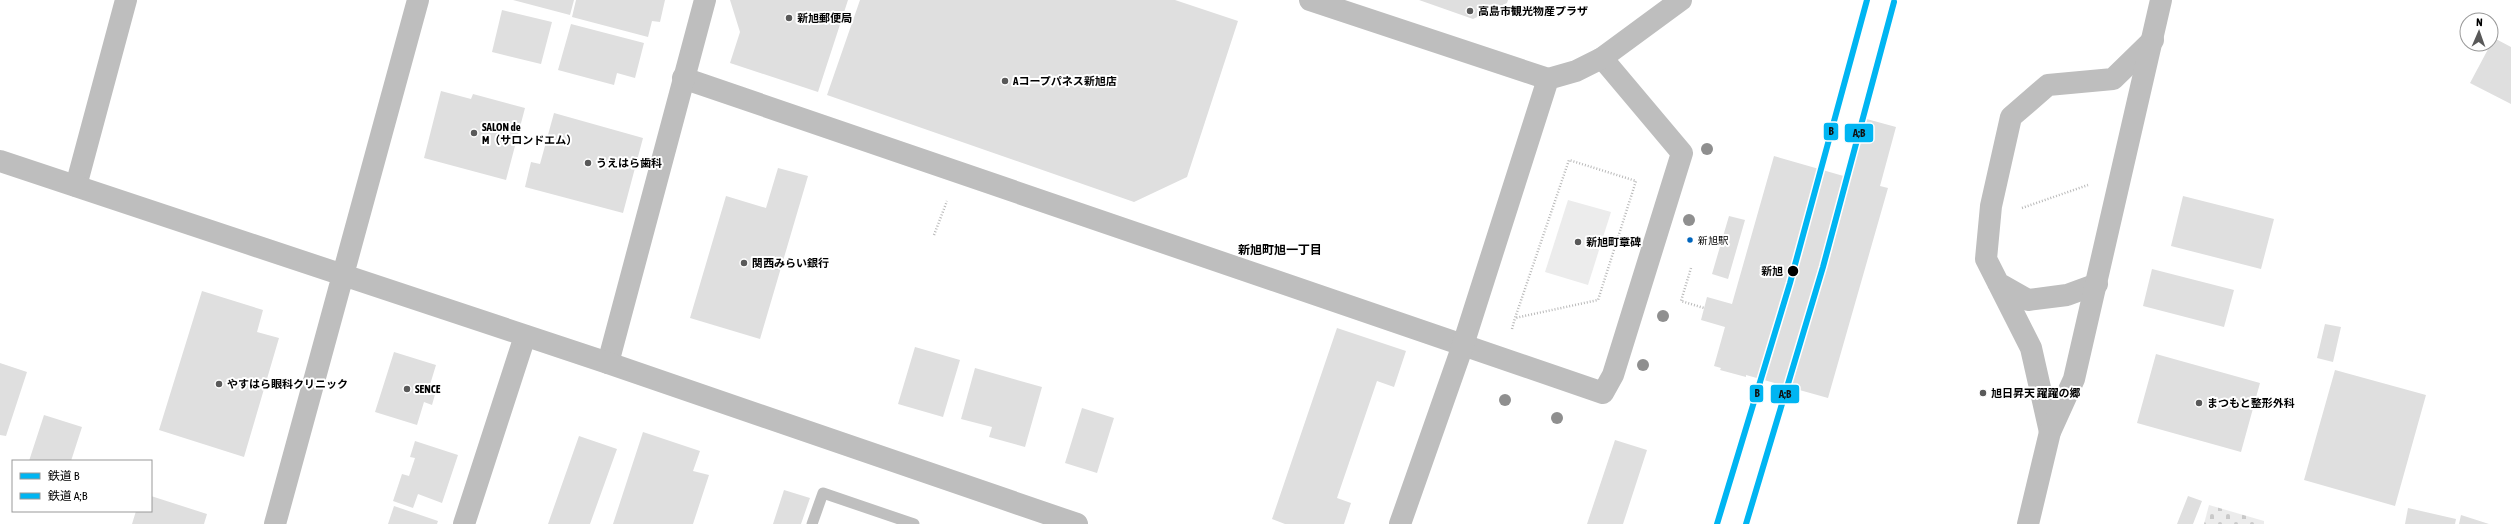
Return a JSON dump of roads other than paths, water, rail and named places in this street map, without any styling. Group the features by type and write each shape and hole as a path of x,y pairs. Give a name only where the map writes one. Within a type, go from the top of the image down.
{"street":[{"path":"76,186 126,0"},
{"path":"275,524 418,0"},
{"path":"608,363 705,0"},
{"path":"1310,0 1548,79 1576,71 1602,58 1680,0"},
{"path":"2028,524 2050,432 2074,379 2161,0"},
{"path":"2050,432 2031,348 1986,258 1990,206 2011,117 2048,85 2113,79 2153,40"},
{"path":"683,78 1603,393 1613,375 1682,153 1602,58"},
{"path":"1400,524 1463,345 1548,79"},
{"path":"0,161 608,363 1077,524"},
{"path":"1998,283 2028,300 2067,295 2097,284"},
{"path":"464,524 525,336"}],"waterway":[{"path":"812,524 823,493 914,524"}],"rail line":[{"name":"B","path":"1717,524 1790,283 1867,0"},
{"name":"A;B","path":"1746,524 1823,267 1894,2"}],"place":[{"name":"高島市観光物産プラザ","path":"1470,11"},
{"name":"新旭郵便局","path":"789,18"},
{"name":"Aコープパネス新旭店","path":"1005,81"},
{"name":"SALON de M（サロンドエム）","path":"474,133"},
{"name":"うえはら歯科","path":"588,163"},
{"name":"新旭駅","path":"1690,240"},
{"name":"新旭町章碑","path":"1578,242"},
{"name":"関西みらい銀行","path":"744,263"},
{"name":"新旭","path":"1793,271"},
{"name":"やすはら眼科クリニック","path":"219,384"},
{"name":"SENCE","path":"407,389"},
{"name":"旭日昇天 躍躍の郷","path":"1983,393"},
{"name":"まつもと整形外科","path":"2199,403"}],"district":[{"name":"新旭町旭一丁目","path":"1280,250"}]}
